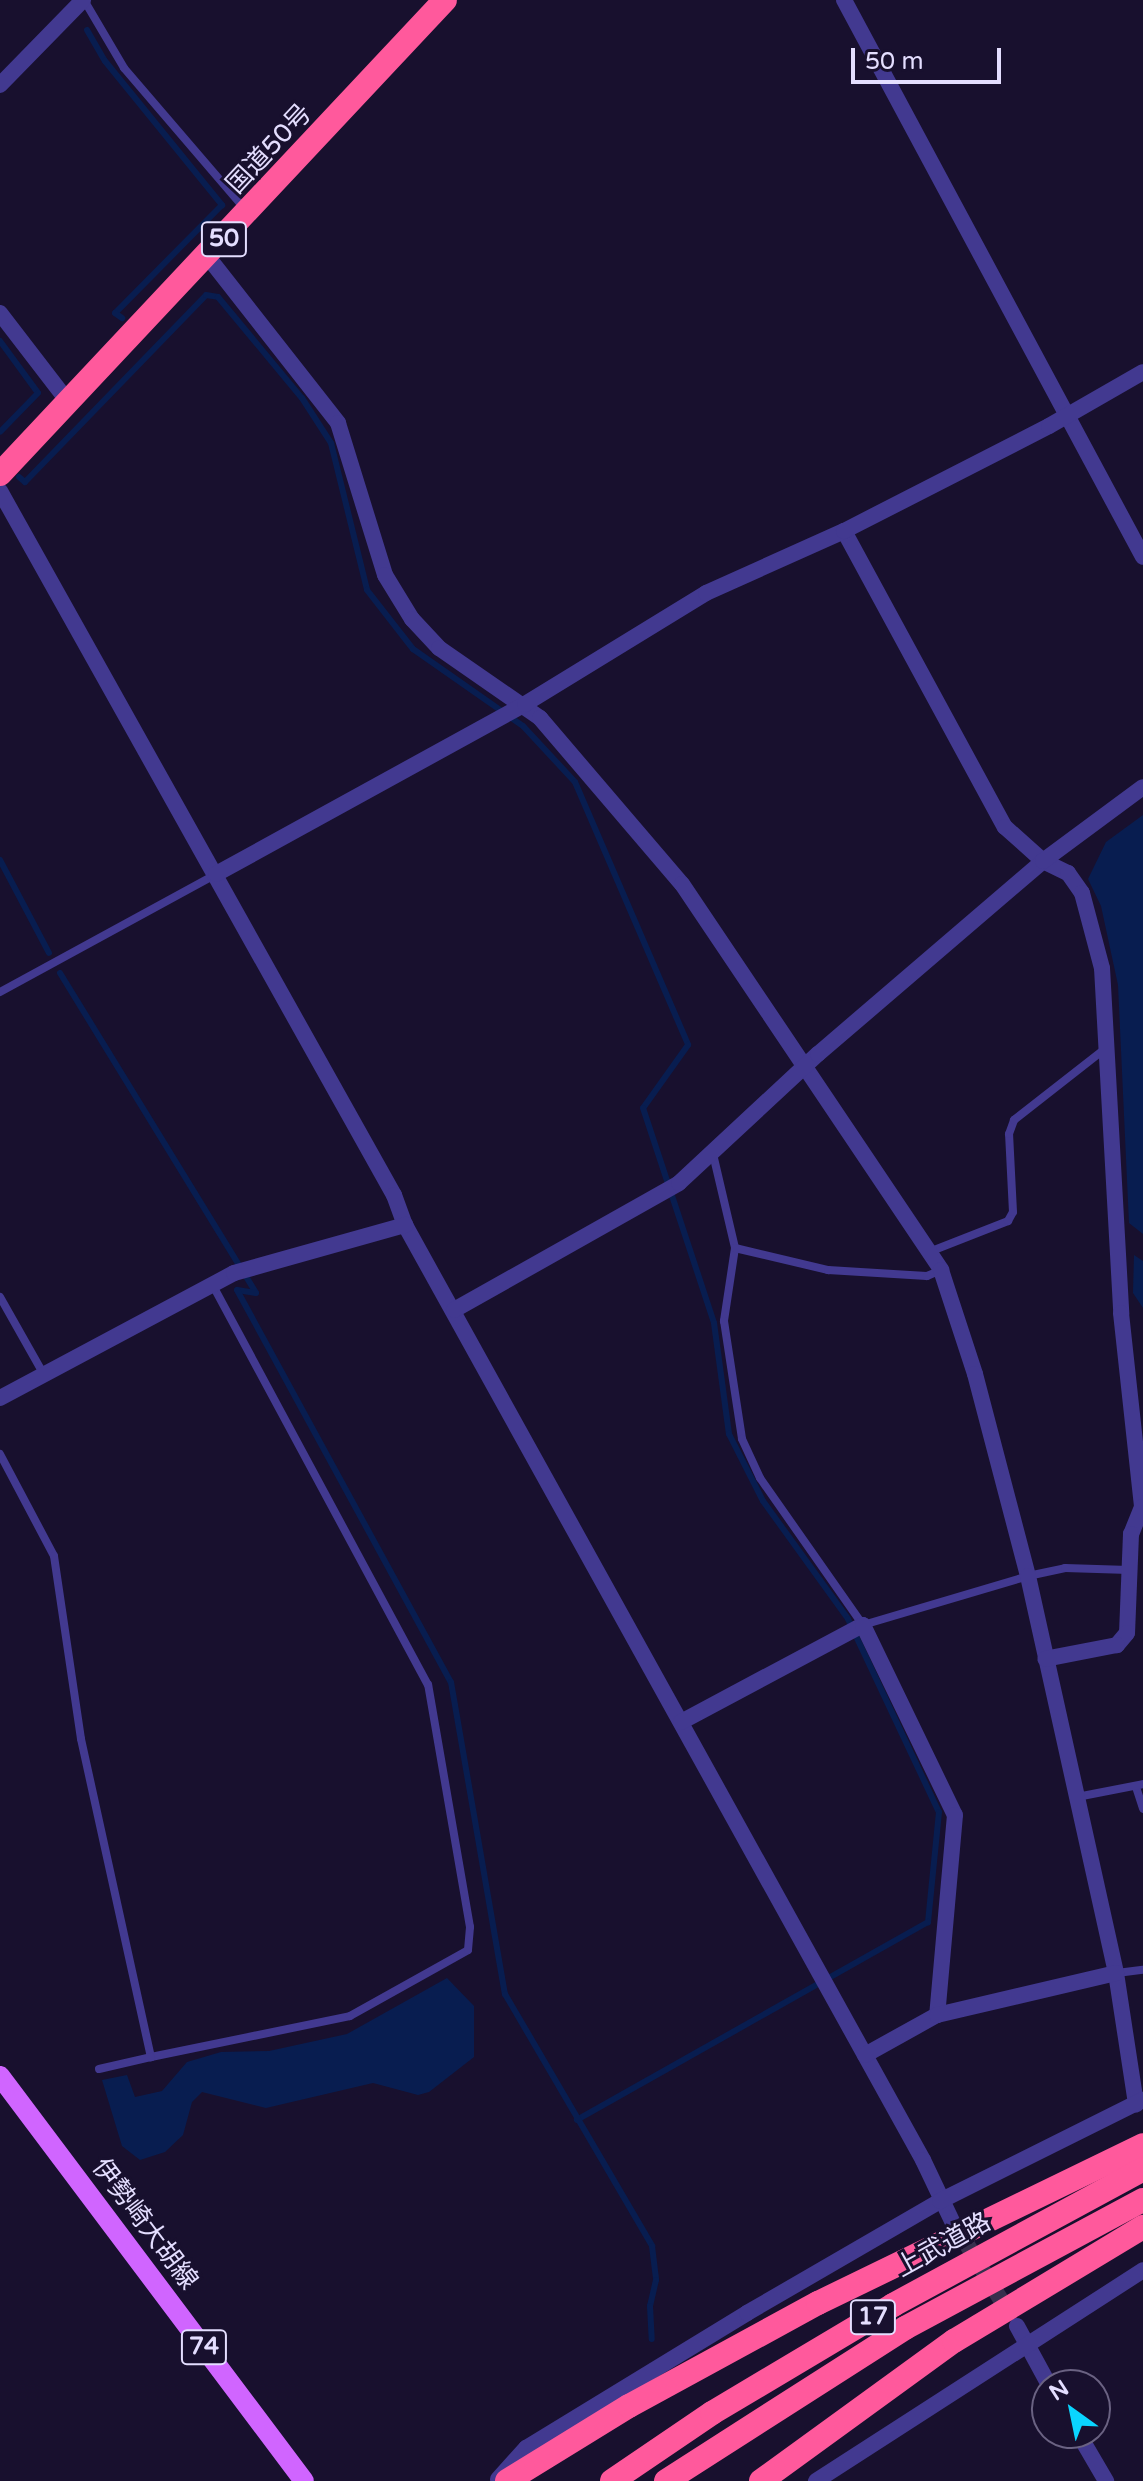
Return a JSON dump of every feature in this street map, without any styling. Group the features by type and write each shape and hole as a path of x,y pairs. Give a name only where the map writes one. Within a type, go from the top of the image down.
{"highway":[{"name":"国道50号","path":"0,474 208,257 445,0"},
{"path":"507,2481 553,2442 818,2303 1143,2145"},
{"name":"上武道路","path":"612,2481 712,2413 893,2305 1143,2169"},
{"name":"上武道路","path":"666,2481 905,2328 1143,2200"},
{"path":"761,2481 954,2341 1143,2227"}],"main road":[{"name":"伊勢崎大胡線","path":"4,2089 304,2481"}],"street":[{"path":"0,85 84,0"},
{"path":"844,0 1068,411 1143,557"},
{"path":"208,257 338,423 382,565 407,611 439,648 525,704 682,884 941,1270 975,1374 1028,1576 1116,1973 1139,2102 940,2201 553,2442 526,2448 496,2481"},
{"path":"0,313 69,403"},
{"path":"216,874 525,704 706,593 844,531 1049,426 1068,411 1143,372"},
{"path":"0,491 394,1195 405,1225 865,2055 952,2221"},
{"path":"844,531 1005,827 1043,861 1068,873 1092,921 1102,968 1121,1313 1143,1507 1131,1534 1127,1633 1117,1645 1045,1659"},
{"path":"454,1310 660,1195 713,1154 806,1067 1043,861 1143,787"},
{"path":"0,1398 212,1283 405,1225"},
{"path":"681,1722 863,1625 955,1815 937,2015"},
{"path":"865,2055 937,2015 1116,1973"},
{"path":"816,2481 1143,2270"},
{"path":"1017,2326 1040,2369"},
{"path":"1087,2449 1106,2481"}],"lane":[{"path":"84,0 124,68 248,212"},
{"path":"0,992 216,874"},
{"path":"929,1252 1008,1221 1013,1212 1009,1134 1014,1120 1106,1047"},
{"path":"713,1154 735,1248 724,1321 742,1439 760,1478 863,1625 1065,1568 1130,1570"},
{"path":"735,1248 828,1270 927,1276 941,1270"},
{"path":"99,2069 350,2016 468,1950 470,1942 428,1685 212,1283"},
{"path":"0,1297 43,1373"},
{"path":"0,1454 54,1556 81,1739 151,2057"},
{"path":"1076,1797 1140,1786 1143,1809"},
{"path":"1116,1973 1143,1970"}],"water":[{"path":"1143,815 1143,1234 1129,1223 1118,985 1101,906 1088,879 1106,842"},
{"path":"1134,1255 1143,1261 1143,1308 1133,1293"},
{"path":"447,1978 474,2006 474,2057 429,2092 418,2095 373,2083 266,2108 202,2092 192,2102 183,2135 165,2152 140,2160 122,2146 102,2080 127,2075 135,2097 162,2091 187,2062 221,2052 269,2051 347,2034"}],"waterway":[{"path":"87,30 105,61 222,205 115,313 122,318"},
{"path":"19,477 25,482 206,295 218,297 302,398 331,443 367,590 413,649 523,726 575,782 688,1045 643,1108 714,1323 729,1434 763,1501 848,1619 939,1812 928,1922 577,2120"},
{"path":"0,341 38,393 0,432"},
{"path":"0,860 49,953"},
{"path":"60,973 256,1293 237,1290 451,1682 505,1994 652,2246 656,2280 650,2306 652,2339"}],"tunnel":[{"path":"955,2225 1012,2318"}]}
